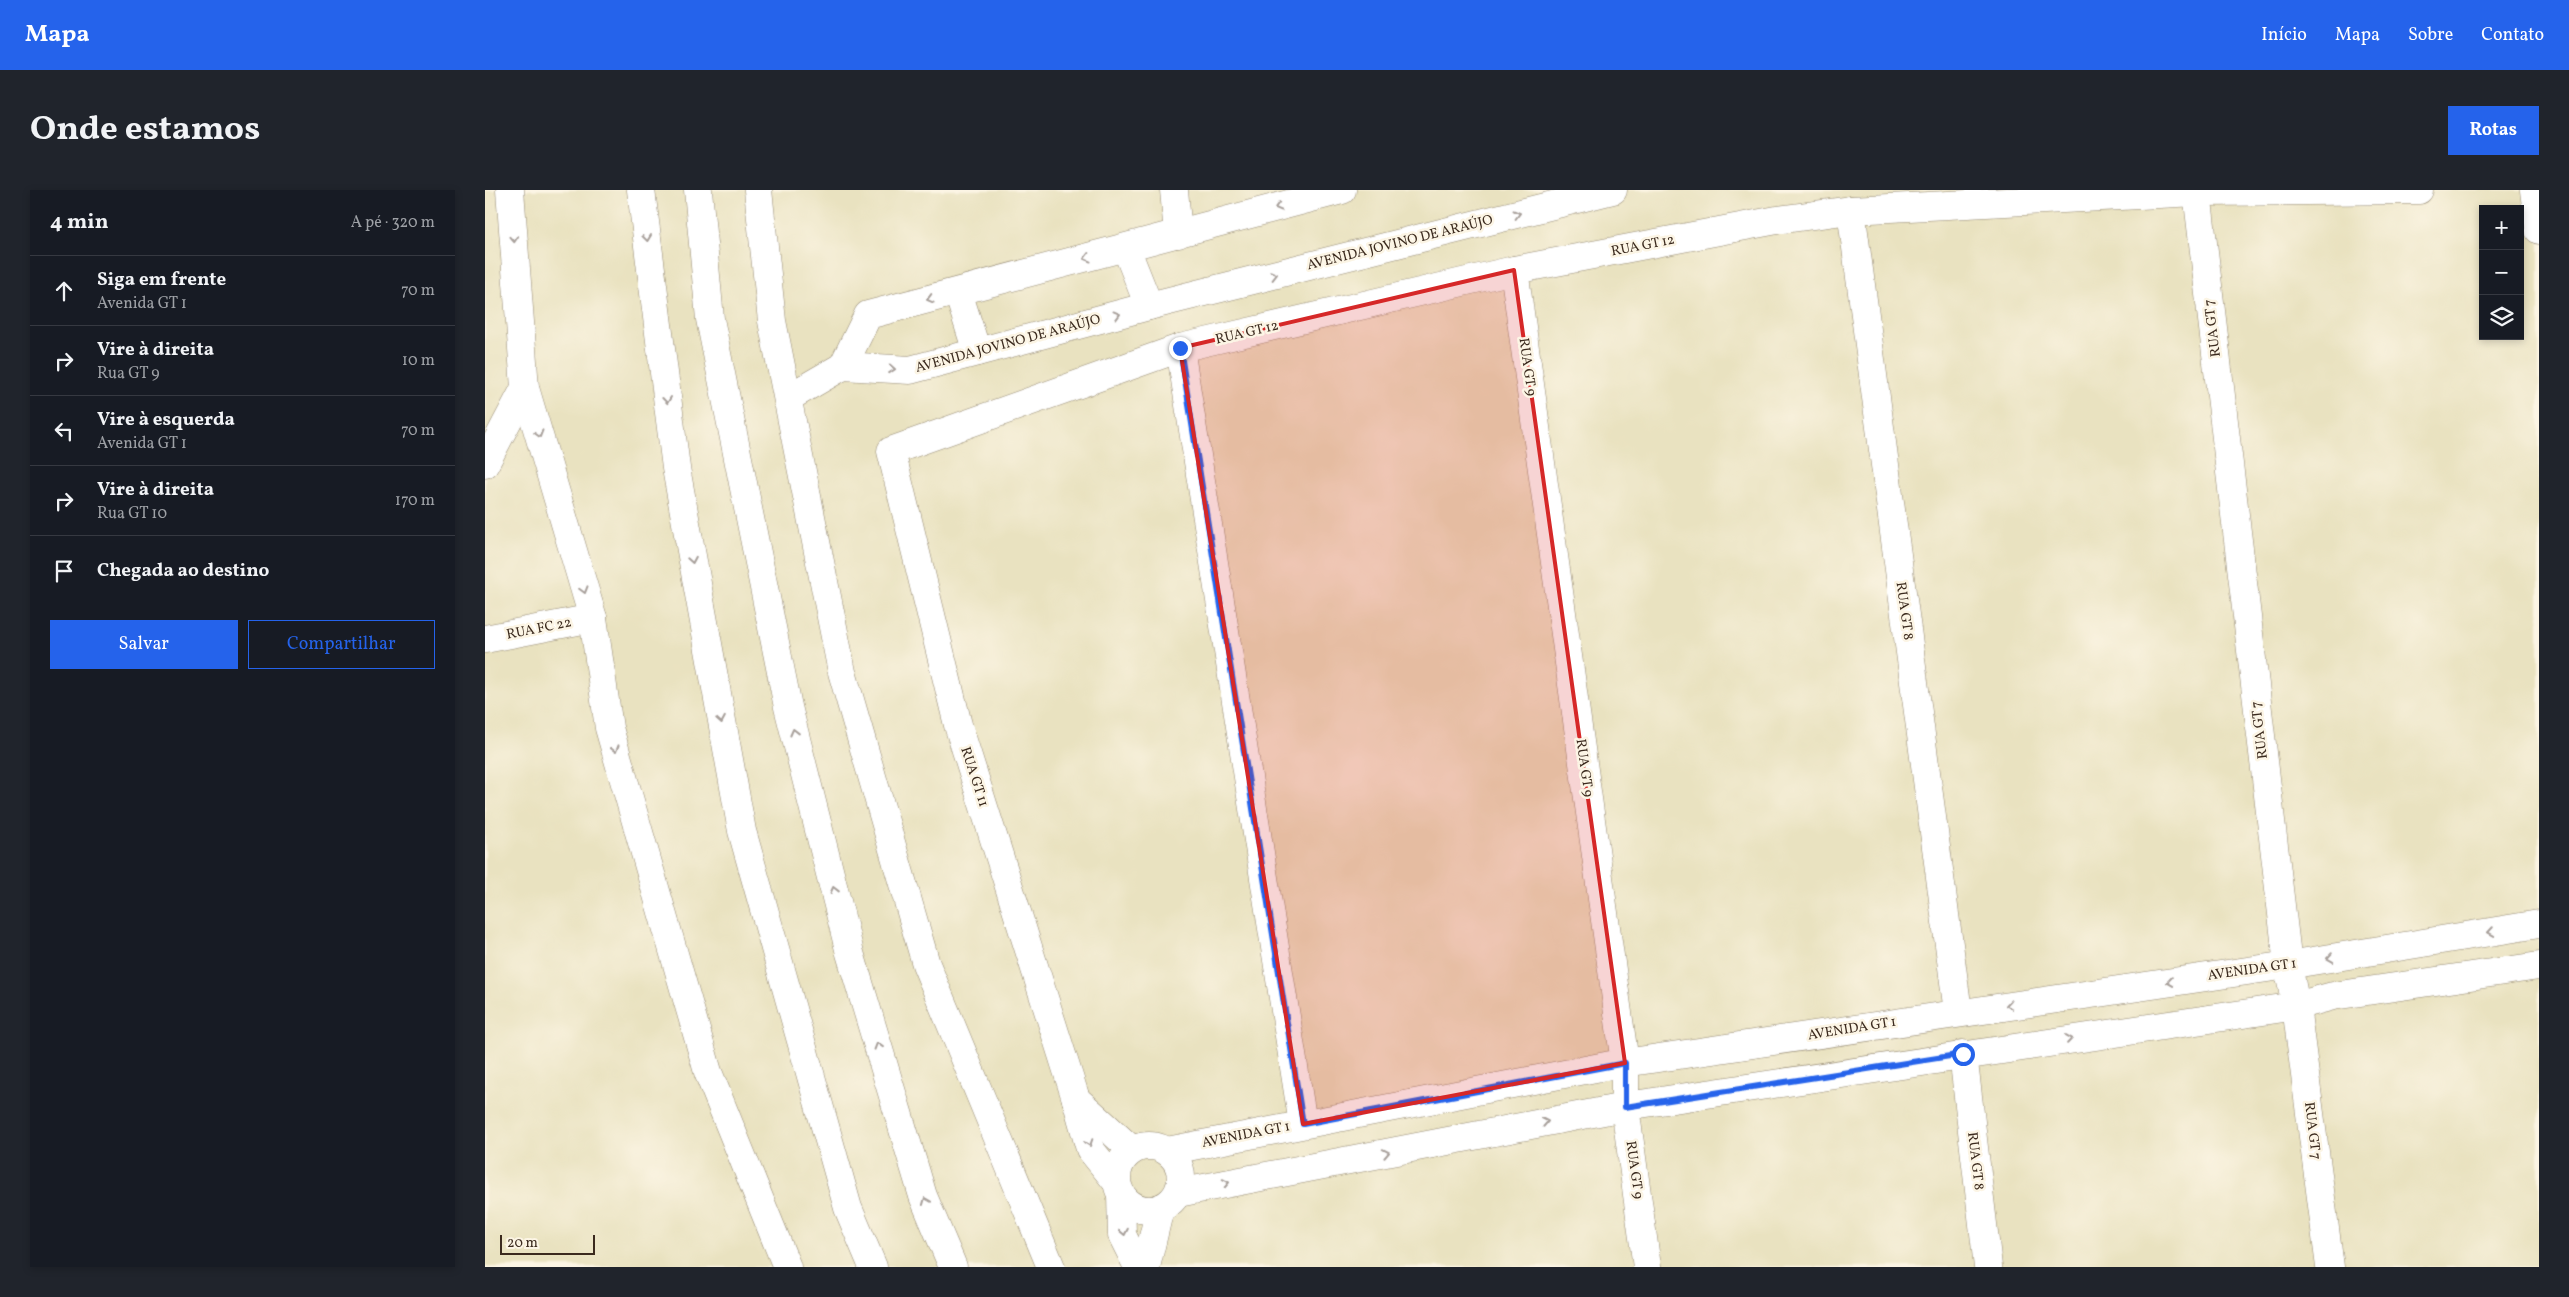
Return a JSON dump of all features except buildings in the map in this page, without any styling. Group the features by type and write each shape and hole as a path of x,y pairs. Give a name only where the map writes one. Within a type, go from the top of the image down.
{"main road":[{"path":"510,190 525,388 593,618 609,728 708,1072 787,1267"},
{"path":"641,190 676,468 742,832 848,1208 873,1267"},
{"path":"698,190 710,319 788,707 850,953 923,1196 953,1267"},
{"path":"758,190 772,321 842,672 925,964 1051,1267"},
{"path":"1174,190 1178,234"},
{"path":"788,398 843,366 868,315 1342,190"},
{"name":"AVENIDA JOVINO DE ARAÚJO","path":"843,366 911,370 1149,306 1613,190"},
{"name":"RUA GT 12","path":"891,451 1180,348 1513,270 1777,220 1851,210 2197,192 2419,190"},
{"path":"2534,190 2539,230"},
{"name":"RUA GT 7","path":"2197,192 2287,965 2296,1006 2329,1267"},
{"name":"RUA GT 8","path":"1851,210 1958,1012"},
{"path":"1126,248 1149,306"},
{"name":"RUA GT 9","path":"1513,270 1625,1063 1625,1107 1647,1267"},
{"path":"958,292 977,352"},
{"path":"1180,348 1303,1124"},
{"path":"485,464 525,388"},
{"name":"RUA GT 11","path":"891,451 958,725 1090,1149 1118,1187"},
{"name":"RUA FC 22","path":"485,639 593,618"},
{"name":"AVENIDA GT 1","path":"1167,1150 1625,1063 1958,1012 2287,965 2539,924"},
{"path":"1118,1187 1131,1205 1145,1210 1169,1200 1625,1107 1963,1054 2296,1006 2333,996 2539,966"},
{"name":"RUA GT 8","path":"1963,1054 1988,1267"},
{"path":"1076,1099 1132,1150"},
{"path":"1138,1267 1122,1235 1118,1187 1120,1162 1132,1150 1143,1146 1156,1146 1167,1150 1176,1158 1181,1169 1182,1181 1169,1200 1146,1267"}],"highlighted area":[{"path":"1514,270 1625,1063 1303,1124 1180,348"}],"route":[{"path":"1180,348 1303,1124 1625,1063 1625,1107 1963,1054"}]}
